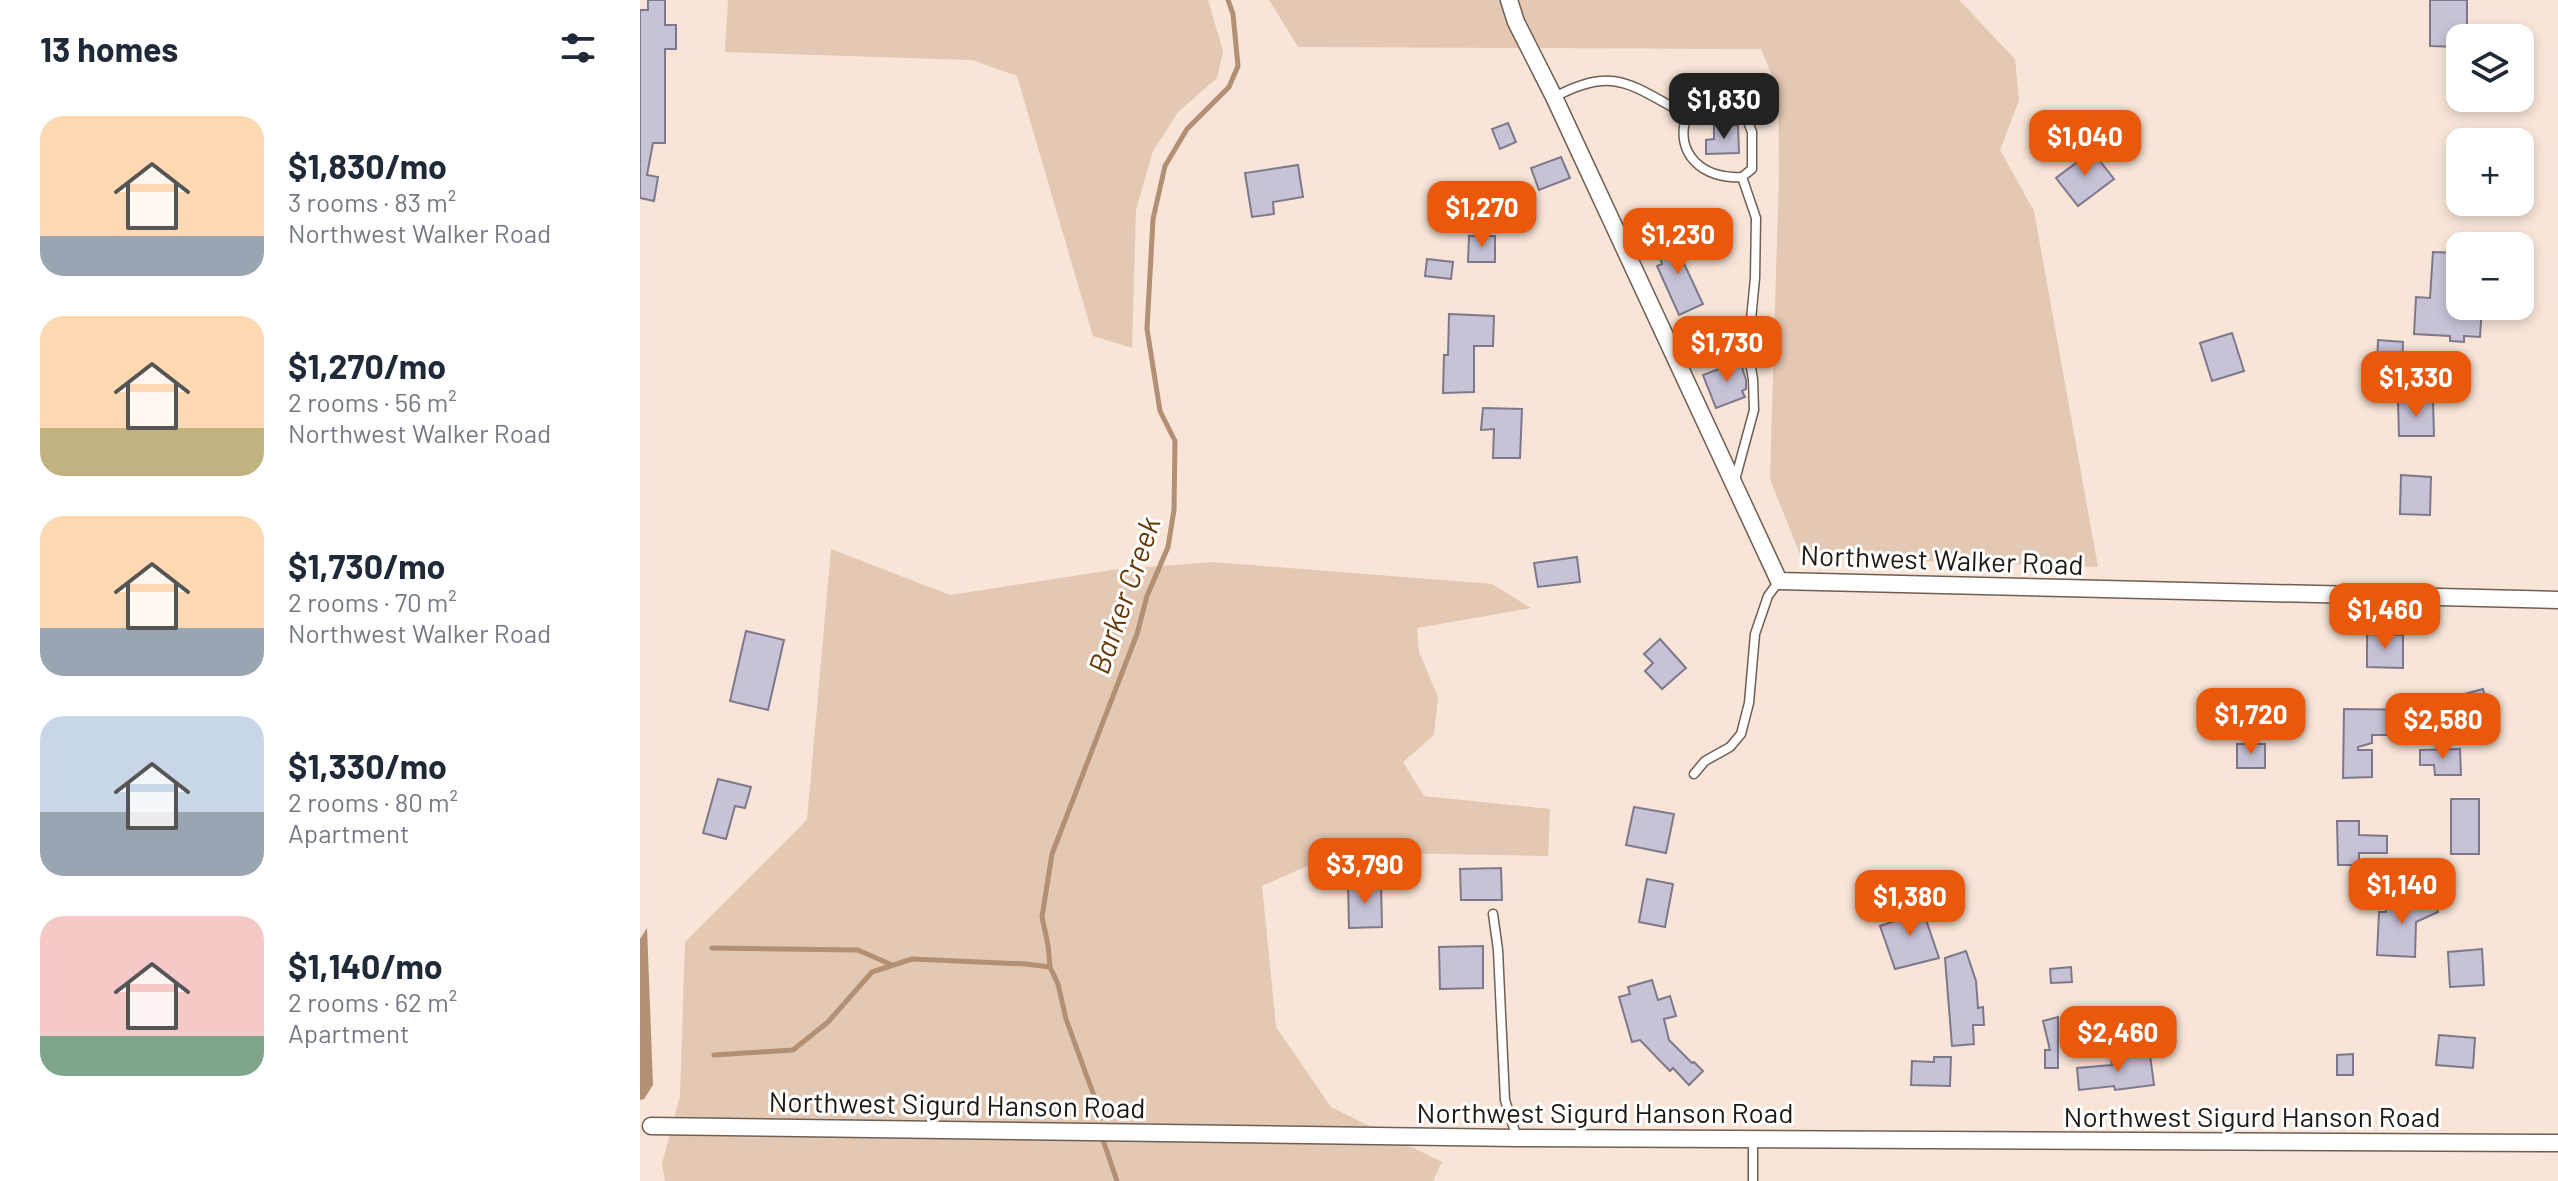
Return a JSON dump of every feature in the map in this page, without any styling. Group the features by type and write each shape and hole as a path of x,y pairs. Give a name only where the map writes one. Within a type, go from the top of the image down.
{"street":[{"name":"Northwest Walker Road","path":"1509,0 1516,22 1554,97 1779,581 2558,600"},
{"name":"Northwest Sigurd Hanson Road","path":"645,1126 1517,1138 2558,1143"}],"lane":[{"path":"1554,97 1578,84 1616,80 1687,115"},
{"path":"1706,104 1727,104 1745,114 1752,132 1752,169 1742,177 1729,178 1698,165 1688,154 1683,141 1687,115 1706,104"},
{"path":"1734,484 1754,410 1748,351 1756,218 1742,177"},
{"path":"1679,367 1700,353 1719,347 1748,351"},
{"path":"1694,774 1705,761 1730,747 1741,734 1749,703 1755,634 1768,596 1779,581"},
{"path":"1493,914 1498,950 1505,1100 1517,1138"},
{"path":"1753,1139 1753,1181"}],"shaded area":[{"path":"728,0 1208,0 1223,51 1217,78 1178,112 1153,151 1136,210 1132,348 1093,336 1017,76 972,60 725,52"},
{"path":"1269,0 1959,0 2015,59 2019,100 2000,150 2034,211 2098,567 1801,557 1770,479 1779,171 1778,90 1761,49 1298,47"},
{"path":"831,549 950,595 1112,570 1213,562 1492,584 1531,608 1417,628 1419,652 1438,697 1434,735 1403,762 1424,796 1550,809 1548,856 1339,852 1262,886 1276,1027 1331,1107 1442,1162 1433,1181 665,1181 662,1164 680,1096 685,942 807,820"},
{"path":"647,928 653,1085 640,1100 640,939"}],"building":[{"path":"648,0 665,0 665,25 676,25 676,49 665,49 665,143 653,143 647,175 658,177 654,201 640,198 640,10 648,10"},
{"path":"2430,0 2467,0 2467,24 2446,24 2446,47 2430,46"},
{"path":"1508,123 1516,142 1500,149 1492,129"},
{"path":"1738,125 1739,153 1706,154 1706,140 1714,139 1714,126"},
{"path":"2092,151 2114,179 2078,206 2056,178"},
{"path":"1561,157 1570,178 1539,190 1531,168"},
{"path":"1298,165 1303,197 1273,202 1274,214 1252,217 1245,173"},
{"path":"1443,195 1476,196 1475,221 1442,219"},
{"path":"1469,236 1495,236 1495,262 1468,262"},
{"path":"1684,237 1688,251 1679,253 1703,304 1679,315 1657,266 1662,264 1656,245"},
{"path":"2433,252 2446,252 2446,320 2481,320 2480,337 2464,336 2464,342 2450,341 2450,336 2414,334 2416,297 2430,298"},
{"path":"1427,259 1453,262 1451,279 1425,276"},
{"path":"1449,314 1494,316 1493,346 1474,346 1474,392 1443,393"},
{"path":"2232,333 2244,371 2212,381 2200,343"},
{"path":"2378,340 2403,342 2401,391 2376,390"},
{"path":"1740,361 1746,380 1746,389 1742,391 1745,397 1716,408 1703,375"},
{"path":"2433,401 2434,436 2399,436 2398,402"},
{"path":"1483,408 1522,409 1520,458 1493,458 1494,429 1481,430"},
{"path":"2401,475 2431,477 2430,515 2400,514"},
{"path":"1577,557 1580,582 1538,587 1534,563"},
{"path":"746,631 784,640 768,710 730,701"},
{"path":"2367,634 2403,635 2403,668 2367,667"},
{"path":"1660,639 1686,668 1662,689 1645,671 1653,663 1644,654"},
{"path":"2483,689 2489,712 2402,735 2372,735 2372,743 2358,747 2358,750 2372,750 2372,777 2343,778 2344,709 2429,710 2427,704"},
{"path":"2237,744 2265,744 2265,768 2237,768"},
{"path":"2460,749 2461,775 2435,775 2434,765 2420,765 2420,750"},
{"path":"718,779 751,787 745,808 735,806 726,839 703,833"},
{"path":"2451,799 2479,799 2479,854 2451,854"},
{"path":"1634,807 1674,814 1666,853 1626,845"},
{"path":"2337,821 2359,821 2359,835 2387,836 2387,853 2359,853 2359,865 2338,865"},
{"path":"1501,868 1502,900 1461,900 1460,869"},
{"path":"1647,879 1673,884 1665,927 1639,922"},
{"path":"1348,884 1381,884 1382,927 1349,928"},
{"path":"2429,893 2438,912 2416,922 2415,957 2377,955 2379,912 2386,912 2386,903 2405,904"},
{"path":"1920,902 1939,958 1895,969 1880,926 1898,920 1895,911"},
{"path":"1483,946 1483,988 1440,989 1439,947"},
{"path":"2482,949 2484,985 2450,987 2448,952"},
{"path":"1966,951 1976,981 1978,1008 1983,1007 1984,1025 1973,1025 1974,1044 1952,1046 1945,958"},
{"path":"2071,967 2072,982 2051,983 2050,969"},
{"path":"1652,980 1658,1000 1670,996 1676,1016 1664,1019 1669,1040 1703,1071 1689,1085 1673,1068 1670,1071 1640,1040 1632,1042 1619,997 1630,994 1628,987"},
{"path":"2058,1017 2058,1068 2045,1068 2045,1050 2050,1050 2043,1021"},
{"path":"2439,1035 2475,1038 2473,1068 2436,1065"},
{"path":"2353,1054 2353,1075 2337,1075 2337,1055"},
{"path":"2150,1055 2154,1085 2079,1090 2077,1068 2112,1065 2111,1059"},
{"path":"1934,1057 1951,1057 1950,1086 1911,1085 1912,1061 1934,1062"}],"waterway":[{"name":"Barker Creek","path":"1102,1118 1050,967 1042,917 1052,854 1168,547 1174,510 1175,441 1160,411 1147,329 1153,219 1165,166 1187,129 1229,87 1238,66 1233,14 1228,0"},
{"path":"712,948 858,950 892,965"},
{"path":"714,1055 793,1050 828,1022 872,972 912,959 1050,967"},
{"name":"Barker Creek","path":"1103,1140 1117,1181"}]}
